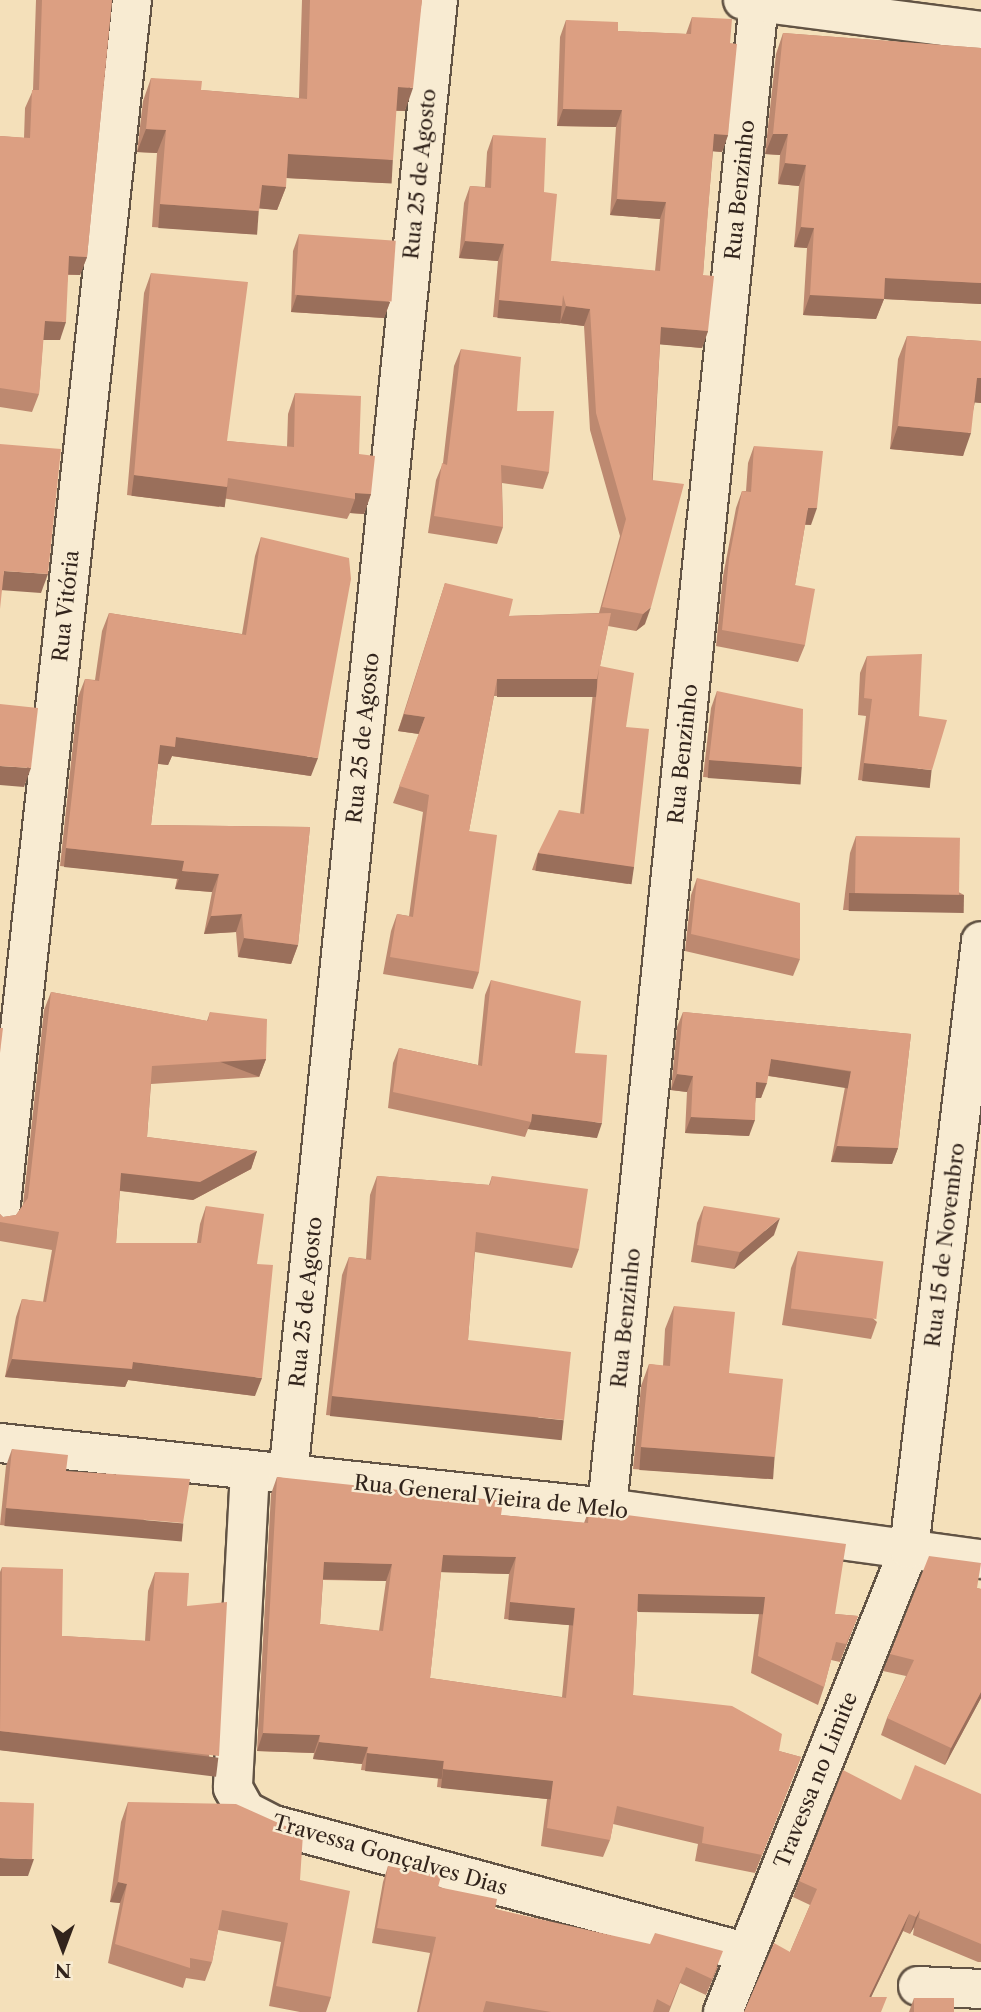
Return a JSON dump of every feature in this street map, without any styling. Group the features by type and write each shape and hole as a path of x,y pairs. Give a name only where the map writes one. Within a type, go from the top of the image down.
{"street":[{"name":"Rua Vitória","path":"0,1213 132,0"},
{"name":"Rua 25 de Agosto","path":"288,1476 438,0"},
{"path":"754,1 981,31"},
{"name":"Rua Benzinho","path":"607,1508 754,1"},
{"name":"Rua 15 de Novembro","path":"909,1549 981,941"},
{"name":"Rua General Vieira de Melo","path":"0,1443 288,1476 607,1508 981,1559"},
{"name":"Travessa Gonçalves Dias","path":"250,1471 233,1788 246,1811 274,1825 746,1952"},
{"name":"Travessa no Limite","path":"723,2012 909,1549"},
{"path":"918,1986 981,1989"}],"building":[{"path":"42,0 112,0 87,257 69,256 66,322 45,321 39,394 0,388 0,136 30,138 32,90 39,90"},
{"path":"310,0 422,0 413,88 398,87 393,160 288,154 286,187 262,185 259,211 160,204 166,130 146,129 151,78 202,81 201,90 307,99"},
{"path":"692,17 732,19 730,43 737,44 728,135 714,134 703,275 714,276 708,331 661,327 652,480 684,484 651,607 643,614 602,607 626,519 596,413 590,309 566,306 563,295 562,306 499,300 504,244 465,241 470,186 491,188 493,135 546,138 544,192 557,194 551,261 660,271 666,202 617,199 622,110 563,109 566,20 618,22 618,31 691,34"},
{"path":"783,33 981,48 981,283 885,278 884,299 810,295 814,228 801,227 806,165 785,163 788,134 773,134"},
{"path":"299,234 396,241 392,302 295,295"},
{"path":"151,273 248,282 227,441 294,447 295,393 361,396 359,454 375,456 371,494 355,493 355,499 228,478 227,487 134,475"},
{"path":"907,336 981,341 981,378 977,378 971,433 898,426"},
{"path":"461,349 521,357 517,411 554,411 549,472 501,465 503,527 434,516 442,463 447,465"},
{"path":"0,444 61,449 48,574 4,571 0,609"},
{"path":"754,446 823,451 817,508 808,508 795,585 815,589 805,645 722,630 729,559 742,491 751,492"},
{"path":"261,537 349,558 351,579 318,758 176,737 175,747 160,745 151,825 310,827 298,945 244,938 242,914 211,916 219,874 182,871 184,861 66,848 85,679 99,681 109,613 246,635"},
{"path":"445,583 513,599 509,616 611,613 600,666 634,673 626,727 649,729 634,867 538,853 559,810 584,814 599,668 597,679 497,679 469,831 497,835 479,972 390,957 397,914 413,917 429,795 399,786 425,717 404,714"},
{"path":"922,654 919,716 947,720 932,770 864,763 872,699 864,698 867,656"},
{"path":"717,691 803,709 802,767 709,760"},
{"path":"0,704 38,708 31,768 0,766"},
{"path":"856,836 960,838 959,895 855,893"},
{"path":"697,878 800,903 800,959 691,934"},
{"path":"491,980 581,1001 575,1053 607,1055 602,1123 532,1114 531,1122 393,1092 399,1048 482,1066"},
{"path":"51,992 208,1021 210,1012 267,1019 266,1059 152,1066 147,1137 257,1151 200,1182 121,1173 116,1243 201,1243 206,1206 264,1214 257,1264 273,1265 262,1378 133,1362 132,1369 12,1359 22,1299 46,1302 59,1232 0,1222 0,1214 3,1217 16,1215 28,1198"},
{"path":"683,1012 911,1034 898,1148 837,1146 851,1071 771,1059 767,1083 756,1082 755,1120 691,1117 693,1076 677,1074"},
{"path":"0,1028 3,1028 0,1053"},
{"path":"377,1176 490,1185 492,1176 588,1189 579,1249 476,1232 468,1340 571,1352 564,1420 332,1396 349,1257 371,1260"},
{"path":"704,1206 780,1218 740,1252 697,1245"},
{"path":"798,1251 883,1261 876,1319 791,1309"},
{"path":"674,1306 735,1312 729,1373 783,1379 775,1457 641,1447 649,1364 670,1366"},
{"path":"12,1449 68,1455 66,1471 190,1479 183,1523 6,1508"},
{"path":"277,1477 503,1501 501,1515 588,1523 589,1510 846,1544 835,1614 858,1616 846,1644 836,1642 824,1687 758,1656 765,1597 638,1594 633,1695 732,1706 782,1734 779,1751 801,1757 762,1855 702,1843 704,1827 617,1806 610,1840 547,1828 553,1781 443,1769 444,1761 367,1753 368,1747 319,1742 320,1735 263,1733","holes":["443,1555 516,1557 510,1602 575,1608 566,1698 430,1678","324,1562 392,1564 383,1631 320,1624"]},
{"path":"929,1556 981,1563 977,1588 981,1589 981,1692 951,1748 887,1718 914,1660 890,1654"},
{"path":"2,1567 63,1569 62,1636 150,1641 155,1572 189,1573 187,1606 227,1602 219,1756 0,1731"},
{"path":"915,1765 981,1794 981,1944 919,1918 920,1910 916,1917 909,1914 869,1997 887,1997 881,2012 744,2012 774,1943 790,1952 817,1889 799,1881 843,1770 901,1800"},
{"path":"0,1802 34,1803 32,1859 0,1858"},
{"path":"128,1802 236,1804 303,1834 300,1880 350,1891 331,1997 276,1986 288,1923 222,1910 212,1962 190,1958 190,1968 115,1944 127,1884 118,1882"},
{"path":"388,1866 441,1876 438,1887 497,1899 495,1909 650,1944 655,1933 723,1951 712,1979 686,1967 670,2006 657,1999 653,2012 551,2012 486,2001 483,2012 419,2012 436,1937 377,1928"},
{"path":"914,1998 954,1998 954,2012 914,2012"}]}
